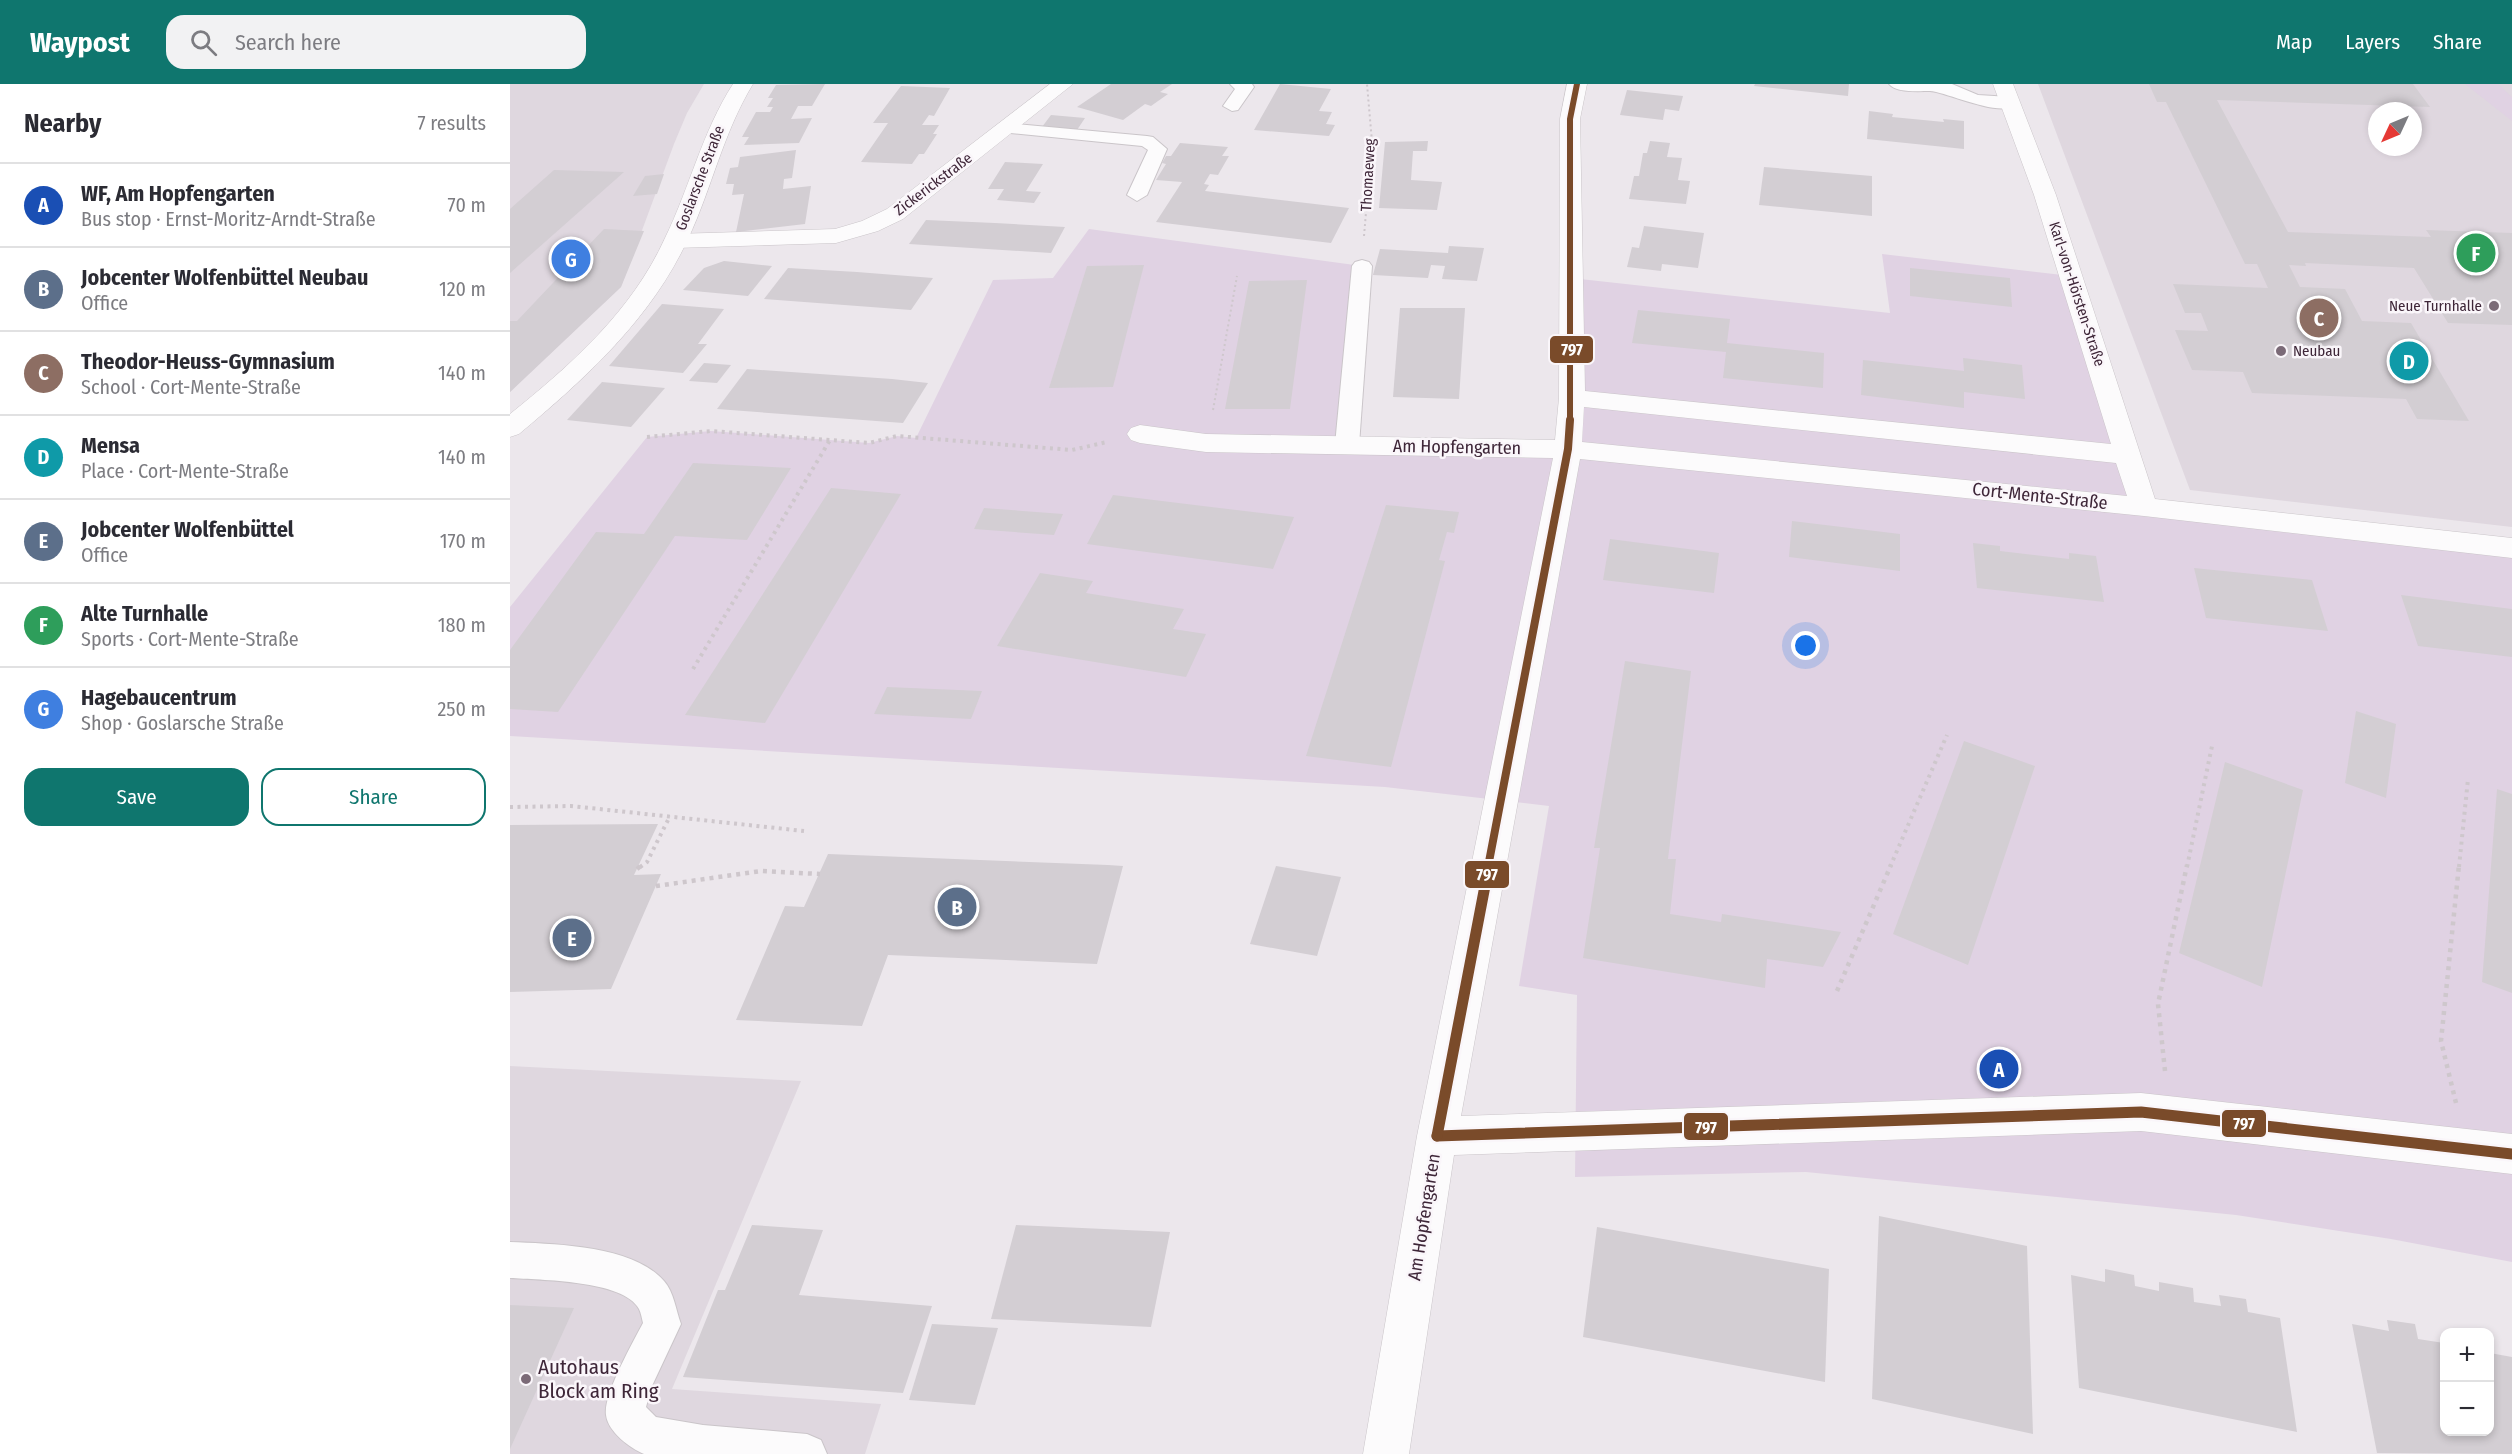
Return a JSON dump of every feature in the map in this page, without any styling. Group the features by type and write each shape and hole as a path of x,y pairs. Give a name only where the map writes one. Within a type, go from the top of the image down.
{"street":[{"name":"Goslarsche Straße","path":"510,428 609,338 652,284 675,241 695,194 712,138 743,84"},
{"name":"Zickerickstraße","path":"675,241 836,236 870,226 895,214 1064,84"},
{"name":"Am Hopfengarten","path":"1386,1454 1437,1136 1568,450 1572,398 1570,119 1577,84"},
{"name":"Karl-von-Hörsten-Straße","path":"2006,93 2045,195 2144,507"},
{"path":"1572,398 2128,455"},
{"name":"Am Hopfengarten","path":"1140,434 1206,443 1568,450"},
{"name":"Cort-Mente-Straße","path":"1568,450 2144,507 2512,548"},
{"path":"1437,1136 2004,1115 2169,1113 2512,1154"}],"lane":[{"path":"1232,106 1245,87 1239,84"},
{"path":"1898,84 1944,87 1970,99 2006,93"},
{"path":"1006,128 1147,141 1155,144 1158,148 1137,195"},
{"path":"1347,445 1362,266"},
{"path":"510,1260 551,1262 616,1272 651,1294 662,1324 633,1384 625,1414 646,1435 703,1446 807,1454"}],"path":[{"name":"Thomaeweg","path":"1362,266 1371,142 1367,84"},
{"path":"1206,443 1237,276"},
{"path":"646,437 711,430 869,443 897,436 1072,450 1140,434"},
{"path":"693,669 830,440"},
{"path":"1837,991 1947,735"},
{"path":"2169,1113 2158,1004 2212,746"},
{"path":"2468,779 2440,1041 2468,1147"},
{"path":"510,807 571,806 804,831"},
{"path":"637,869 647,862 670,816"},
{"path":"656,886 761,871 820,874"}],"shaded area":[{"path":"510,84 704,84 687,113 674,144 621,287 510,392"},
{"path":"2038,84 2512,84 2512,527 2190,490"},
{"path":"2465,84 2498,84 2512,97 2512,121"},
{"path":"1089,229 1362,266 1347,445 1559,457 1571,278 1890,313 1882,254 2071,276 2144,507 2512,548 2512,1262 2391,1239 2236,1215 1806,1172 1575,1177 1577,995 1519,986 1549,806 1385,787 510,736 510,607 647,437 711,431 869,443 897,436 916,438 993,280 1053,278"},
{"path":"510,1066 801,1081 672,1389 881,1404 865,1454 510,1454"}],"building":[{"path":"825,84 812,106 798,106 791,119 812,118 799,143 744,145 749,137 742,137 756,112 770,112 773,107 767,107 773,98 768,98 776,85"},
{"path":"1111,84 1172,84 1160,92 1168,94 1151,106 1145,104 1123,120 1077,107"},
{"path":"1280,84 1331,89 1319,111 1332,112 1326,124 1335,125 1329,136 1254,130"},
{"path":"1755,84 1849,84 1848,96 1754,86"},
{"path":"2149,84 2413,84 2430,107 2422,107 2422,102 2368,102 2368,105 2217,100 2288,232 2431,237 2426,230 2512,233 2512,325 2448,323 2414,268 2305,263 2306,266 2289,265 2300,287 2345,289 2362,321 2411,323 2469,421 2417,419 2406,399 2252,393 2243,372 2192,370 2175,330 2208,331 2201,313 2185,313 2173,284 2268,288 2257,264 2245,264 2166,102 2157,102"},
{"path":"901,86 950,88 934,116 929,115 922,125 939,125 933,134 937,134 924,154 919,154 912,164 861,162 888,123 873,123"},
{"path":"1627,90 1683,96 1679,111 1665,109 1663,120 1620,115"},
{"path":"1869,111 1893,114 1892,117 1944,122 1943,119 1964,121 1964,149 1867,139"},
{"path":"1051,115 1085,118 1077,130 1042,127"},
{"path":"1428,141 1427,151 1413,151 1411,180 1442,182 1437,210 1379,208 1385,142"},
{"path":"1650,141 1670,143 1667,157 1682,158 1678,180 1690,181 1686,204 1629,199 1634,176 1639,176 1643,153 1647,153"},
{"path":"1180,143 1228,147 1222,156 1229,156 1218,175 1210,174 1204,184 1209,185 1205,191 1349,208 1331,243 1156,222 1182,182 1156,180 1166,164 1162,163 1166,156 1171,156"},
{"path":"796,150 792,178 784,179 783,189 811,186 805,224 736,232 744,194 732,195 734,184 726,184 730,168 738,167 740,157"},
{"path":"1005,162 1043,164 1026,191 1041,192 1034,203 997,200 1004,189 988,189"},
{"path":"1764,167 1872,176 1872,216 1759,205"},
{"path":"554,170 624,172 510,273 510,209"},
{"path":"664,174 657,194 633,196 645,176"},
{"path":"926,220 1065,227 1051,253 909,244"},
{"path":"1644,226 1704,233 1698,268 1662,264 1661,271 1627,267 1632,247 1639,248"},
{"path":"604,229 644,231 621,287 510,392 510,321 517,321"},
{"path":"1449,246 1484,248 1477,281 1442,279 1445,266 1431,265 1428,278 1373,275 1380,249 1448,253"},
{"path":"724,261 772,266 748,296 683,290 704,268"},
{"path":"1144,265 1113,387 1049,388 1087,266"},
{"path":"788,268 933,278 911,310 764,299"},
{"path":"1910,268 2010,278 2012,307 1910,296"},
{"path":"1307,280 1290,409 1225,409 1249,281"},
{"path":"662,304 724,309 698,344 707,344 683,373 609,366"},
{"path":"1400,308 1465,308 1459,399 1393,397"},
{"path":"1638,310 1730,319 1727,343 1824,353 1823,388 1723,378 1726,352 1632,343"},
{"path":"1963,358 2022,365 2025,399 1964,392 1964,408 1861,395 1863,360 1964,371"},
{"path":"704,363 731,365 717,383 689,381"},
{"path":"747,369 928,383 903,423 717,409"},
{"path":"602,382 665,388 631,427 567,420"},
{"path":"693,463 791,468 747,540 675,536 558,712 510,709 510,650 596,532 644,534"},
{"path":"831,488 901,494 765,723 685,715"},
{"path":"1113,495 1294,517 1273,569 1087,544"},
{"path":"1386,505 1459,512 1454,533 1447,532 1439,560 1445,561 1391,767 1306,756"},
{"path":"984,508 1063,514 1054,535 974,529"},
{"path":"1792,521 1900,534 1900,571 1789,557"},
{"path":"1610,539 1719,553 1714,593 1603,580"},
{"path":"1973,543 2000,546 2000,551 2069,559 2069,553 2096,556 2104,602 1977,588"},
{"path":"2194,568 2312,580 2328,631 2206,618"},
{"path":"1040,573 1093,581 1086,593 1184,609 1173,629 1206,634 1186,677 997,646"},
{"path":"2401,595 2512,609 2512,657 2418,646"},
{"path":"1625,661 1691,671 1668,859 1676,859 1670,914 1721,922 1722,914 1841,932 1823,967 1767,959 1765,988 1583,958 1600,848 1594,848"},
{"path":"887,687 982,691 971,719 874,714"},
{"path":"2356,711 2396,724 2386,798 2345,783"},
{"path":"1964,741 2035,766 1968,965 1893,934"},
{"path":"2225,762 2303,790 2262,987 2179,953"},
{"path":"2497,789 2512,794 2512,993 2482,982"},
{"path":"658,824 634,875 661,874 611,989 510,992 510,825"},
{"path":"828,854 1123,866 1097,964 888,955 862,1026 736,1020 785,906 804,907"},
{"path":"1276,866 1341,877 1317,956 1250,944"},
{"path":"1879,1216 2027,1246 2033,1434 1872,1399"},
{"path":"752,1225 823,1230 799,1295 932,1306 903,1393 683,1377 718,1290 725,1290"},
{"path":"1016,1225 1170,1232 1151,1327 991,1319"},
{"path":"1597,1227 1829,1269 1825,1382 1583,1337"},
{"path":"2105,1269 2134,1275 2135,1286 2159,1291 2159,1282 2193,1288 2194,1302 2221,1306 2219,1295 2246,1299 2248,1312 2280,1318 2297,1432 2079,1388 2071,1275 2105,1282"},
{"name":"Autohaus Block am Ring","path":"510,1305 574,1308 510,1449"},
{"path":"2387,1320 2415,1324 2418,1339 2440,1342 2440,1436 2494,1436 2494,1354 2512,1357 2512,1454 2377,1453 2352,1324 2389,1331"},
{"path":"932,1324 998,1328 975,1405 909,1400"}],"transit line":[{"name":"797","path":"1437,1136 1568,449 1572,398 1570,119 1577,84"},
{"name":"797","path":"1437,1136 2141,1112 2512,1154"}],"place":[{"name":"Alte Turnhalle","path":"2476,253"},
{"name":"Hagebaucentrum","path":"571,259"},
{"name":"Neue Turnhalle","path":"2494,306"},
{"name":"Theodor-Heuss-Gymnasium","path":"2319,318"},
{"name":"Neubau","path":"2281,351"},
{"name":"Mensa","path":"2409,361"},
{"name":"Jobcenter Wolfenbüttel Neubau","path":"957,907"},
{"name":"Jobcenter Wolfenbüttel","path":"572,938"},
{"name":"WF, Am Hopfengarten","path":"1999,1069"},
{"name":"Autohaus Block am Ring","path":"526,1379"}]}
